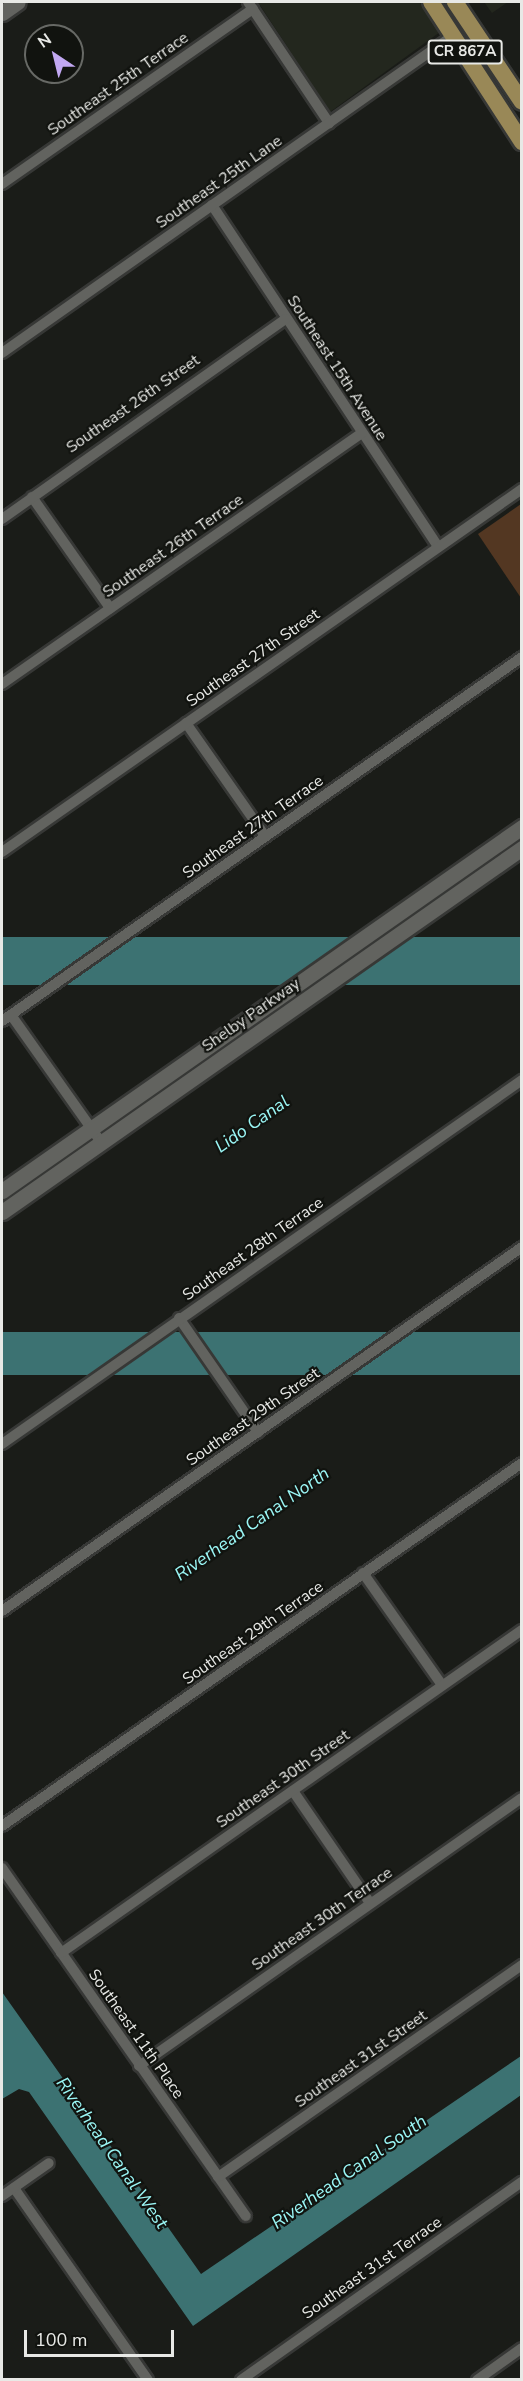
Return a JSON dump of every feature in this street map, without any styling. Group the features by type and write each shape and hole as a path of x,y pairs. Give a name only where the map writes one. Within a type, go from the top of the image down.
{"main road":[{"name":"CR 867A","path":"431,2 522,142"},
{"name":"CR 867A","path":"455,2 519,94"}],"street":[{"path":"2,13 18,2"},
{"path":"250,5 329,123"},
{"name":"Southeast 25th Terrace","path":"2,184 250,5"},
{"name":"Southeast 25th Lane","path":"2,353 454,35"},
{"path":"497,104 519,94"},
{"name":"Southeast 15th Avenue","path":"212,205 438,547"},
{"name":"Southeast 26th Street","path":"2,519 286,319"},
{"name":"Southeast 26th Terrace","path":"2,684 362,433"},
{"name":"Southeast 27th Street","path":"2,850 522,489"},
{"path":"32,497 110,608"},
{"name":"Southeast 27th Terrace","path":"2,1021 522,657"},
{"path":"186,723 265,836"},
{"name":"Shelby Parkway","path":"2,1191 522,827"},
{"name":"Shelby Parkway","path":"2,1212 522,848"},
{"path":"11,1015 101,1142"},
{"name":"Southeast 28th Terrace","path":"2,1444 522,1080"},
{"name":"Southeast 29th Street","path":"2,1611 522,1247"},
{"path":"179,1318 258,1432"},
{"name":"Southeast 29th Terrace","path":"2,1826 522,1463"},
{"path":"363,1574 442,1685"},
{"name":"Southeast 30th Street","path":"61,1953 522,1630"},
{"path":"293,1791 370,1903"},
{"name":"Southeast 30th Terrace","path":"140,2066 521,1799"},
{"name":"Southeast 11th Place","path":"2,1868 246,2216"},
{"name":"Southeast 31st Street","path":"218,2177 522,1965"},
{"path":"2,2196 49,2163"},
{"name":"Southeast 31st Terrace","path":"241,2379 255,2375 522,2182"},
{"path":"14,2188 148,2379"},
{"path":"477,2379 522,2348"}],"shaded area":[{"path":"258,2 420,2 440,32 330,112"},
{"path":"484,2 508,2 492,13"},
{"path":"521,504 521,598 478,534"}],"water":[{"path":"2,937 521,937 521,985 2,985"},
{"path":"2,1332 521,1332 521,1375 2,1375"},
{"name":"Riverhead Canal West","path":"2,1992 201,2274 521,2056 521,2095 193,2326 29,2092 19,2089 2,2099"}],"water label":[{"name":"Lido Canal","path":"252,1124"},
{"name":"Riverhead Canal North","path":"252,1524"},
{"name":"Riverhead Canal South","path":"349,2172"}]}
